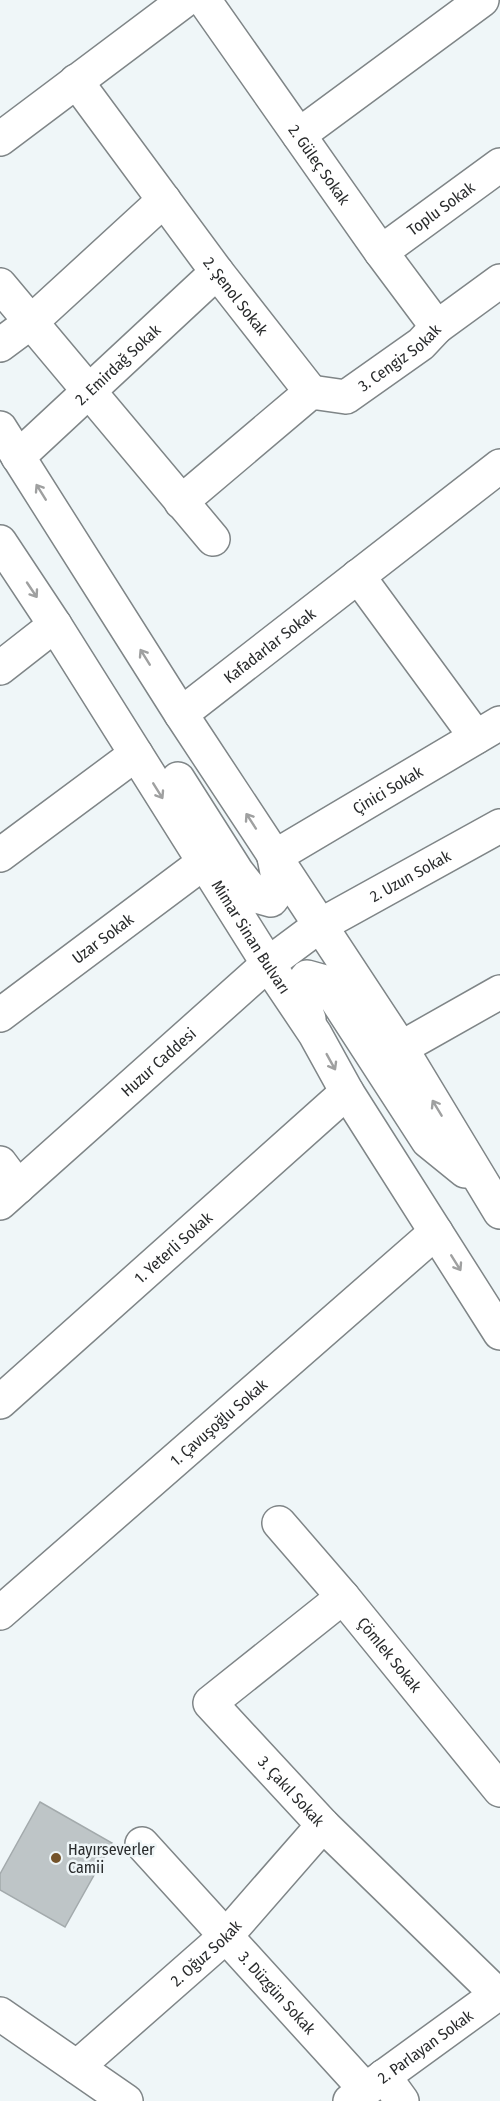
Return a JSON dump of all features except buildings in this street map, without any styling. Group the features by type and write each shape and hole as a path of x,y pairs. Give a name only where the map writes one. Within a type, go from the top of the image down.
{"street":[{"path":"0,139 185,0"},
{"name":"2. Güleç Sokak","path":"204,0 381,252 437,327"},
{"path":"299,135 482,0"},
{"name":"2. Şenol Sokak","path":"76,81 217,272 311,392"},
{"name":"Toplu Sokak","path":"381,252 500,165"},
{"path":"0,345 31,322 164,200"},
{"name":"2. Emirdağ Sokak","path":"18,457 217,272"},
{"name":"3. Cengiz Sokak","path":"311,392 346,397 421,344 437,327 500,281"},
{"path":"0,285 213,539"},
{"path":"181,502 311,392"},
{"path":"0,428 181,714 495,1193"},
{"name":"Kafadarlar Sokak","path":"181,714 500,466"},
{"name":"Mimar Sinan Bulvarı","path":"0,542 55,625 203,863 315,1034 347,1092 500,1333"},
{"path":"358,576 488,730"},
{"path":"0,668 55,625"},
{"path":"109,711 163,757 237,872 256,896 271,900 280,888 274,857"},
{"name":"Çinici Sokak","path":"274,857 488,730"},
{"path":"0,855 136,754"},
{"name":"2. Uzun Sokak","path":"319,926 500,826"},
{"name":"Uzar Sokak","path":"0,1015 203,863"},
{"name":"Huzur Caddesi","path":"6,1184 268,964 319,926"},
{"path":"315,1034 298,991 307,977 325,982 428,1141 495,1193"},
{"path":"401,1048 500,992"},
{"name":"1. Yeterli Sokak","path":"0,1402 347,1092"},
{"name":"1. Çavuşoğlu Sokak","path":"0,1612 436,1232"},
{"name":"Çömlek Sokak","path":"279,1523 343,1597 500,1790"},
{"name":"3. Çakıl Sokak","path":"343,1597 210,1703 323,1825 499,1993"},
{"name":"2. Oğuz Sokak","path":"77,2067 226,1936 323,1825"},
{"name":"3. Düzgün Sokak","path":"142,1844 375,2092"},
{"name":"2. Parlayan Sokak","path":"375,2092 499,1993"},
{"path":"0,2014 126,2101"}],"place":[{"name":"Hayırseverler Camii","path":"56,1858"}]}
